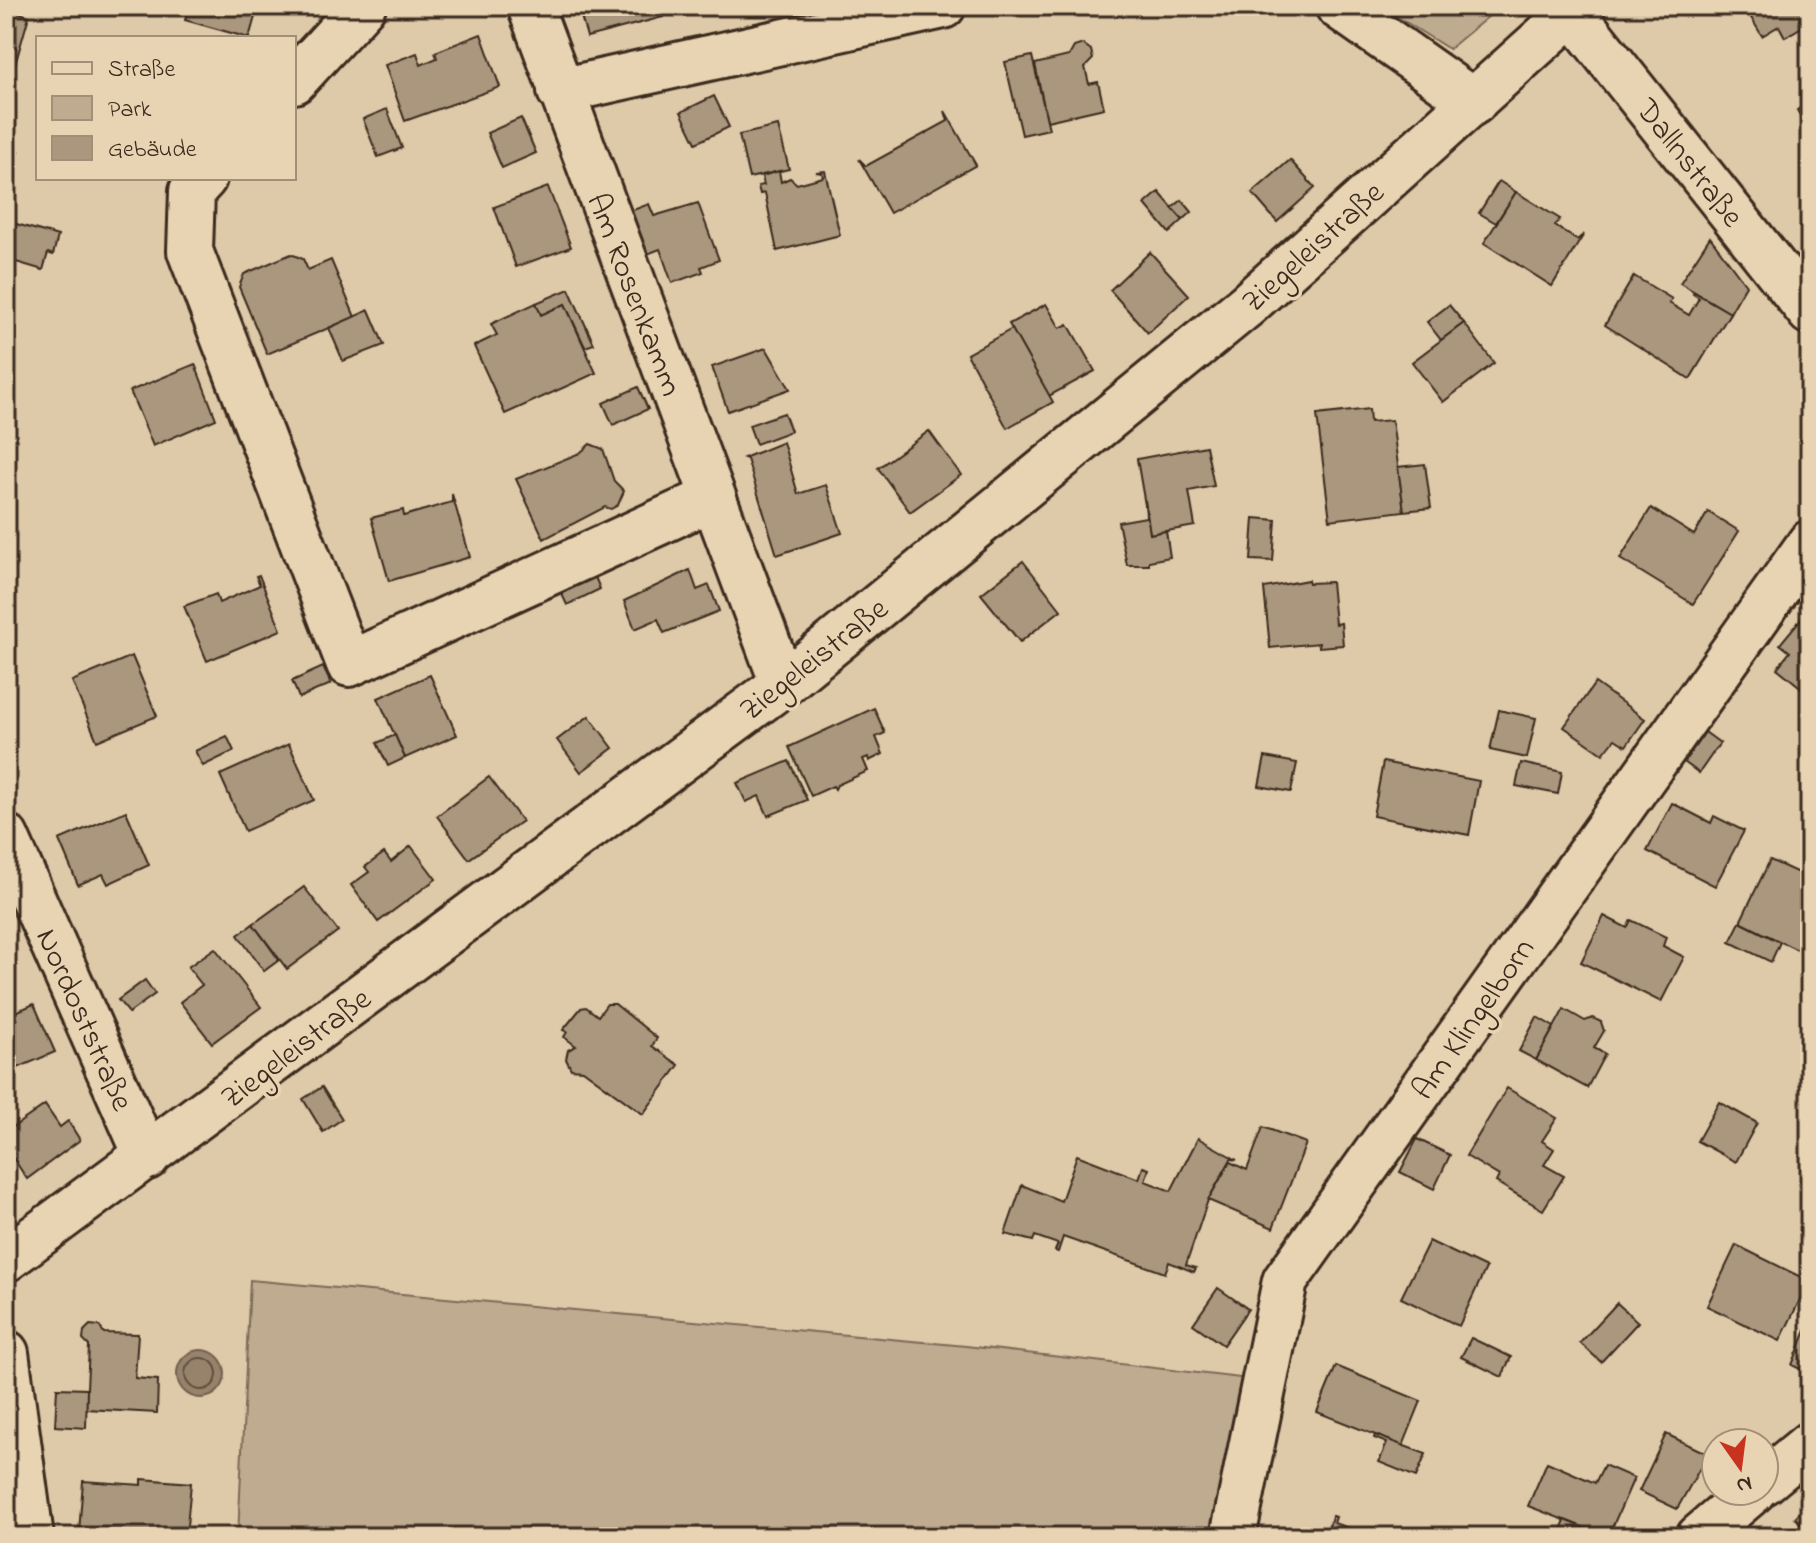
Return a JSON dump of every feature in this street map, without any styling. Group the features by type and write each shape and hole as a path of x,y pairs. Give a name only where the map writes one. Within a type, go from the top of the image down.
{"street":[{"path":"296,79 363,6"},
{"name":"Am Rosenkamm","path":"530,6 783,684"},
{"path":"560,91 943,6"},
{"path":"1338,6 1474,102"},
{"name":"Ziegeleistraße","path":"6,1259 783,684 1247,305 1576,9"},
{"name":"Dallnstraße","path":"1576,9 1810,312"},
{"path":"202,180 192,191 190,251 349,664 712,498"},
{"name":"Am Klingelborn","path":"1233,1537 1285,1281 1810,543"},
{"name":"Nordoststraße","path":"6,837 147,1157"},
{"path":"6,1353 31,1537"},
{"path":"1780,1469 1810,1444"},
{"path":"1699,1537 1734,1507"}],"green space":[{"path":"1380,6 1501,6 1449,49"},
{"path":"250,1280 966,1346 1283,1383 1254,1537 238,1537"}],"water":[{"path":"201,1350 218,1357 225,1374 218,1391 201,1398 184,1391 177,1374 184,1357"}],"building":[{"path":"189,6 258,6 250,36 185,20"},
{"path":"578,6 660,6 663,17 587,37"},
{"path":"1744,6 1810,6 1810,22 1785,37 1779,26 1762,36"},
{"path":"6,9 29,16 6,96"},
{"path":"481,34 500,87 405,121 385,65 417,53 421,65 437,58 435,52"},
{"path":"1083,44 1091,50 1093,59 1085,67 1089,84 1098,82 1104,108 1047,121 1035,64 1069,56 1074,47"},
{"path":"1032,56 1049,129 1022,135 1005,62"},
{"path":"714,96 729,127 696,143 681,112"},
{"path":"1810,102 1810,132 1797,110"},
{"path":"387,109 402,148 378,157 363,119"},
{"path":"945,111 976,165 890,213 859,159 866,166 948,121"},
{"path":"521,118 536,153 502,168 487,133"},
{"path":"778,126 789,169 749,178 739,135"},
{"path":"6,148 18,151 6,192"},
{"path":"1290,160 1315,188 1277,222 1252,193"},
{"path":"779,171 781,182 790,178 797,184 823,177 822,173 816,172 825,171 840,235 777,251 765,193 760,194 758,186 764,185 762,176"},
{"path":"1499,181 1516,192 1496,223 1479,213"},
{"path":"548,187 571,247 516,267 494,207"},
{"path":"1159,192 1183,220 1169,233 1145,204"},
{"path":"1516,192 1560,219 1555,226 1577,240 1584,234 1552,286 1484,243"},
{"path":"1182,200 1192,212 1183,220 1172,208"},
{"path":"698,203 719,260 701,267 703,272 672,283 660,249 642,256 625,213 649,204 654,216"},
{"path":"6,221 58,236 53,255 48,253 43,270 6,259"},
{"path":"1710,237 1746,285 1730,313 1680,283"},
{"path":"1150,252 1189,295 1148,333 1110,290"},
{"path":"291,254 303,259 308,270 331,260 355,317 267,354 239,287 244,274"},
{"path":"1634,276 1672,299 1669,303 1689,315 1699,298 1694,292 1730,313 1690,379 1605,325"},
{"path":"569,289 594,344 585,347 565,304 541,315 536,303"},
{"path":"536,303 541,315 565,304 596,373 505,414 474,346 497,335 491,324"},
{"path":"1046,304 1060,328 1068,324 1095,371 1049,396 1009,324"},
{"path":"1449,305 1464,323 1441,340 1427,322"},
{"path":"369,310 384,345 343,361 329,328"},
{"path":"1464,323 1494,363 1443,402 1412,362"},
{"path":"1012,329 1053,402 1007,428 967,354"},
{"path":"766,348 790,389 728,411 712,367"},
{"path":"195,364 216,419 153,446 130,391"},
{"path":"638,387 648,409 613,425 603,403"},
{"path":"1369,409 1370,422 1392,420 1404,511 1330,520 1317,415"},
{"path":"784,413 791,431 756,444 749,425"},
{"path":"929,431 961,475 910,512 878,468"},
{"path":"783,442 798,494 826,485 842,533 777,555 747,459 744,458"},
{"path":"590,444 603,449 614,481 624,491 618,505 611,509 605,507 544,539 516,479 580,453"},
{"path":"1206,446 1214,486 1189,491 1195,526 1150,534 1137,459"},
{"path":"1425,464 1431,508 1404,511 1398,467"},
{"path":"452,494 470,557 389,581 371,518 403,510 404,516 452,502"},
{"path":"1145,500 1150,534 1166,531 1170,557 1149,561 1149,565 1127,565 1118,522 1146,517"},
{"path":"1651,508 1694,535 1708,512 1739,531 1693,604 1620,559"},
{"path":"1254,518 1276,520 1273,561 1251,560"},
{"path":"1023,561 1061,610 1020,642 981,594"},
{"path":"690,570 697,590 709,585 719,611 664,633 658,619 635,629 624,601"},
{"path":"593,572 600,589 567,605 559,588"},
{"path":"259,575 281,630 207,661 184,606 216,594 219,603 260,585 256,576"},
{"path":"1308,580 1309,583 1331,582 1335,624 1341,623 1343,645 1319,647 1319,643 1270,648 1264,588"},
{"path":"1804,615 1810,620 1810,695 1777,668 1790,652 1780,644"},
{"path":"132,656 157,716 97,741 72,681"},
{"path":"323,667 331,684 299,698 292,681"},
{"path":"430,675 457,735 405,758 378,698"},
{"path":"1595,683 1645,719 1626,746 1615,739 1603,754 1564,727"},
{"path":"874,708 885,733 876,737 883,754 869,761 868,757 863,759 868,771 837,785 835,789 833,786 811,796 789,747"},
{"path":"1499,710 1536,718 1527,758 1490,750"},
{"path":"589,716 613,748 581,772 557,740"},
{"path":"1705,732 1720,743 1699,773 1684,762"},
{"path":"395,735 405,758 388,766 377,743"},
{"path":"227,736 234,751 203,766 195,751"},
{"path":"289,744 314,800 245,831 220,775"},
{"path":"1265,757 1297,763 1291,792 1259,786"},
{"path":"789,761 807,800 768,816 759,796 746,802 737,783"},
{"path":"1383,762 1479,781 1469,835 1373,816"},
{"path":"1521,763 1562,772 1558,794 1516,786"},
{"path":"489,777 522,821 469,859 437,816"},
{"path":"1672,803 1711,823 1714,816 1744,831 1715,886 1647,851"},
{"path":"126,811 149,865 108,884 103,874 78,885 59,840"},
{"path":"411,846 436,879 378,922 351,885 369,872 365,867 384,853 391,862"},
{"path":"1770,860 1807,877 1810,872 1810,956 1740,922"},
{"path":"304,887 338,931 287,969 253,924"},
{"path":"1604,916 1627,928 1631,920 1666,937 1663,946 1684,957 1661,1002 1581,962"},
{"path":"1740,922 1780,942 1771,962 1730,942"},
{"path":"253,924 279,960 264,971 238,935"},
{"path":"215,948 261,1007 212,1043 180,1002 202,985 188,967"},
{"path":"145,980 155,994 129,1013 118,1000"},
{"path":"34,1004 55,1052 6,1073 6,1016"},
{"path":"607,1004 615,1004 657,1038 652,1046 679,1065 643,1114 583,1070 571,1069 566,1059 568,1050 576,1046 564,1037 567,1032 563,1030 581,1008 586,1007 598,1016"},
{"path":"1564,1009 1585,1021 1593,1018 1601,1022 1604,1031 1594,1048 1605,1054 1587,1088 1536,1060"},
{"path":"1537,1017 1554,1027 1536,1060 1519,1051"},
{"path":"322,1087 342,1119 323,1132 303,1099"},
{"path":"1507,1088 1557,1118 1542,1141 1554,1149 1544,1165 1564,1176 1543,1210 1496,1182 1499,1176 1466,1156"},
{"path":"1719,1102 1757,1123 1736,1162 1697,1141"},
{"path":"45,1105 60,1127 68,1121 80,1140 27,1179 6,1147 6,1132"},
{"path":"1263,1127 1306,1143 1273,1228 1208,1200 1230,1162 1247,1170"},
{"path":"1198,1138 1237,1160 1231,1159 1208,1200 1186,1265 1196,1268 1194,1272 1169,1262 1165,1273 1063,1237 1058,1252 1055,1251 1058,1244 1035,1236 1033,1241 1005,1234 1022,1185 1061,1201 1077,1155 1139,1179 1143,1167 1149,1169 1145,1181 1171,1191"},
{"path":"1417,1139 1450,1155 1434,1189 1400,1172"},
{"path":"1429,1241 1486,1268 1459,1326 1401,1298"},
{"path":"1736,1245 1809,1281 1780,1341 1707,1306"},
{"path":"1218,1288 1248,1309 1223,1345 1193,1324"},
{"path":"1617,1303 1638,1322 1601,1362 1580,1343"},
{"path":"90,1325 99,1326 104,1333 138,1334 135,1378 158,1380 157,1413 86,1409 89,1346 83,1340 84,1331"},
{"path":"1807,1328 1810,1330 1810,1374 1792,1365"},
{"path":"1471,1338 1511,1357 1502,1377 1461,1357"},
{"path":"1336,1366 1421,1401 1403,1446 1317,1412"},
{"path":"57,1388 87,1389 86,1428 55,1426"},
{"path":"1666,1434 1700,1450 1700,1468 1677,1509 1639,1491"},
{"path":"1375,1435 1426,1454 1416,1477 1379,1462 1387,1443 1374,1438"},
{"path":"1547,1462 1595,1483 1604,1465 1634,1478 1608,1537 1528,1506"},
{"path":"142,1479 191,1483 186,1537 79,1532 83,1481 142,1485"},
{"path":"1810,1504 1810,1535 1795,1517"},
{"path":"1332,1516 1336,1517 1334,1523 1374,1537 1326,1537"},
{"path":"1565,1520 1602,1535 1602,1537 1558,1537"}]}
